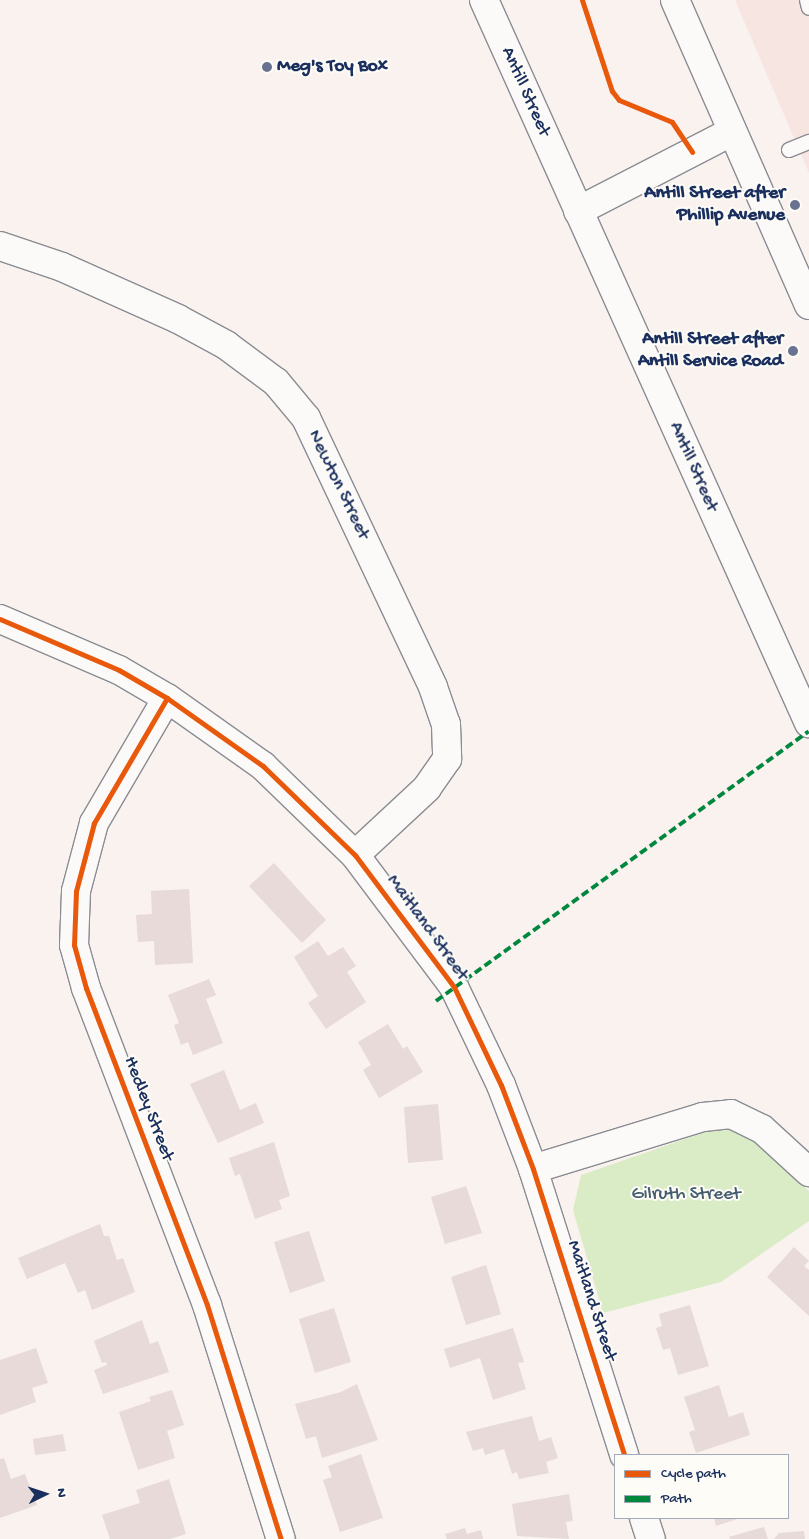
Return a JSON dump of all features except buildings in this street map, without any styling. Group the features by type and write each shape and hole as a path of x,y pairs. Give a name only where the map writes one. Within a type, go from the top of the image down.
{"street":[{"name":"Antill Street","path":"484,0 809,723"},
{"path":"675,0 809,305"},
{"path":"578,211 732,132"},
{"name":"Newton Street","path":"0,246 62,267 178,319 226,345 276,382 306,418 429,678 446,724 447,759 427,788 355,854"},
{"name":"Maitland Street","path":"0,619 119,670 167,698 263,766 355,854 454,987 501,1085 533,1169 624,1454"},
{"name":"Hedley Street","path":"167,698 94,823 76,891 74,945 86,988 207,1306 281,1539"},
{"path":"533,1169 703,1117 731,1114 762,1129 809,1172"},
{"path":"644,1519 651,1539"}],"lane":[{"path":"807,0 809,8"},
{"path":"789,150 809,142"}],"shaded area":[{"path":"735,0 809,0 809,173"}],"green space":[{"name":"Gilruth Street","path":"717,1128 736,1131 752,1140 809,1191 809,1221 721,1282 603,1313 573,1210 581,1175"}],"marked path":[{"path":"436,1001 809,731"}],"cycle path":[{"path":"582,0 612,91 619,100 672,122 692,152"},
{"path":"0,619 119,670 167,698 263,766 355,855 454,987 501,1085 533,1169 624,1454"},
{"path":"167,698 94,823 76,891 74,945 86,988 207,1305 281,1539"}],"place":[{"name":"Meg's Toy Box","path":"267,67"},
{"name":"Antill Street after Phillip Avenue","path":"795,205"},
{"name":"Antill Street after Antill Service Road","path":"793,351"}]}
